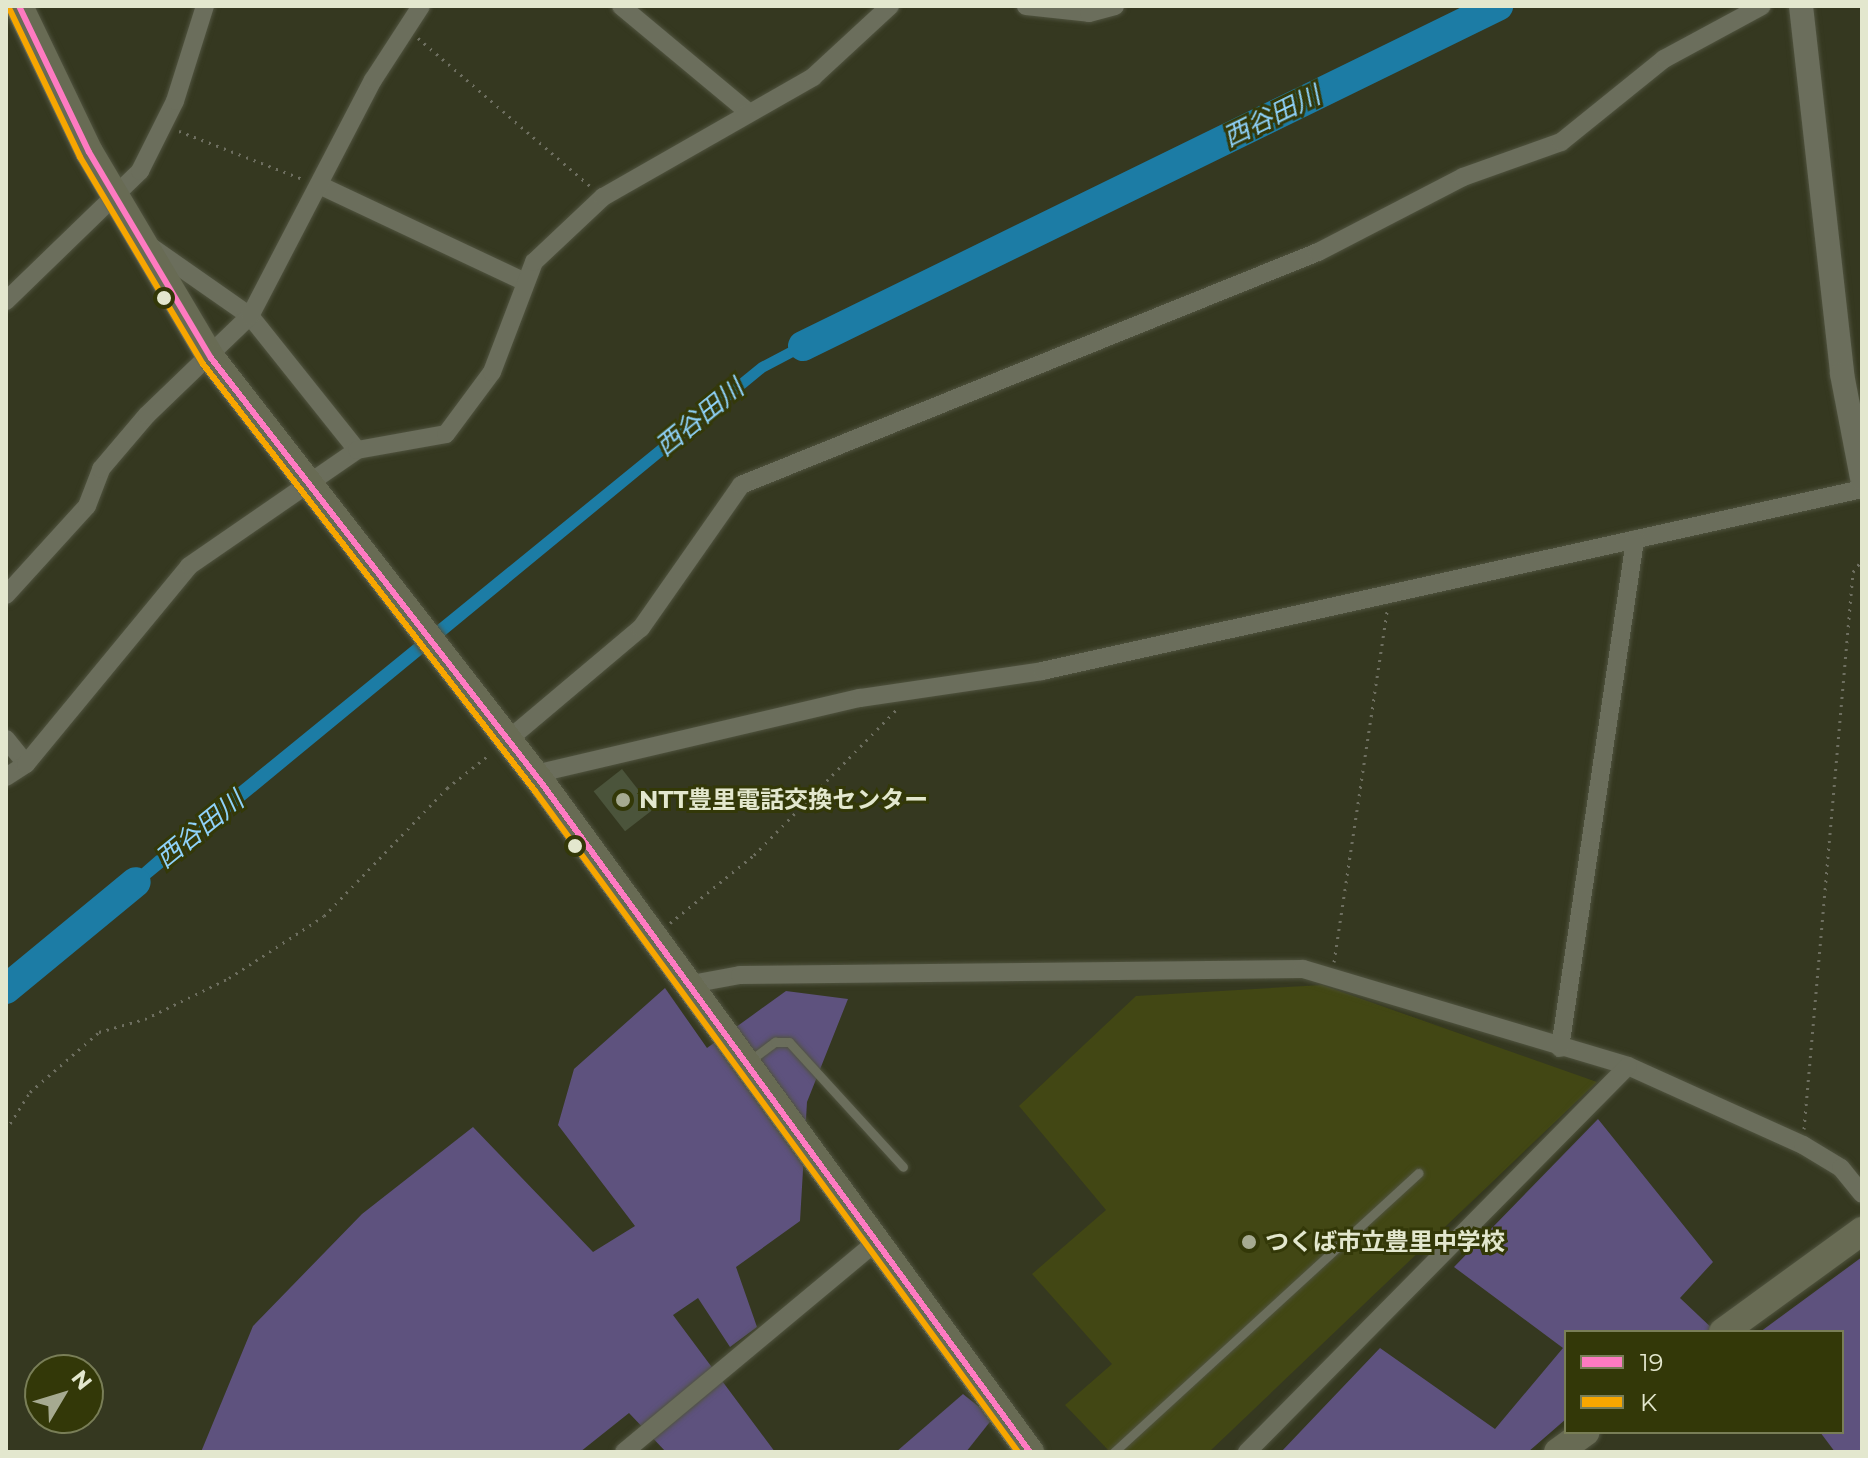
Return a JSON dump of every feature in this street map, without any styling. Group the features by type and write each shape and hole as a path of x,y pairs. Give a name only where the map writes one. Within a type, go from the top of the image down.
{"main road":[{"path":"19,6 115,199 211,358 509,739 1030,1452"},
{"path":"1726,1330 1862,1231"}],"street":[{"path":"6,301 115,199 164,126 205,6"},
{"path":"6,595 87,506 101,469 147,415 211,358 250,316 405,27 421,6"},
{"path":"621,6 748,112"},
{"path":"6,777 26,764 189,566 357,450 446,434 492,372 523,281 603,197 813,77 890,6"},
{"path":"1026,6 1089,13 1115,6"},
{"path":"509,739 641,628 741,485 1318,252 1463,177 1561,142 1664,59 1762,6"},
{"path":"1801,6 1842,374 1862,478"},
{"path":"319,185 523,281"},
{"path":"140,240 208,281 250,316 357,450"},
{"path":"535,774 910,691 1042,671 1862,489"},
{"path":"1560,1048 1635,540"},
{"path":"6,739 26,764"},
{"path":"686,985 740,975 1332,974 1560,1048 1628,1066 1803,1145 1841,1168 1862,1194"},
{"path":"1247,1452 1628,1066"},
{"path":"624,1452 877,1241"}],"lane":[{"path":"745,1064 775,1042 789,1042 903,1167"},
{"path":"1114,1452 1418,1173"}],"path":[{"path":"405,27 603,197"},
{"path":"164,126 319,185"},
{"path":"1803,1145 1853,572 1862,560"},
{"path":"1332,974 1389,594"},
{"path":"652,936 773,837 910,691"},
{"path":"6,1130 56,1065 99,1032 145,1019 229,978 324,916 447,788 509,739"}],"shaded area":[{"name":"つくば市立豊里中学校","path":"1322,985 1597,1082 1209,1452 1110,1452 1065,1405 1112,1364 1032,1274 1106,1210 1019,1106 1136,996"},
{"path":"665,988 707,1048 786,991 848,999 807,1102 800,1221 736,1267 757,1327 730,1347 698,1298 673,1315 775,1452 666,1452 629,1413 580,1452 201,1452 253,1326 362,1214 473,1127 593,1252 635,1226 558,1125 574,1069"},
{"path":"1598,1119 1713,1262 1680,1298 1714,1330 1564,1330 1564,1421 1528,1452 1281,1452 1380,1348 1495,1429 1563,1348 1454,1267"},
{"path":"1862,1257 1862,1452 1835,1452 1822,1434 1844,1434 1844,1330 1763,1330"},
{"path":"963,1394 993,1418 966,1452 896,1452"}],"water":[{"path":"837,322 841,332 765,372 109,912 102,903 182,833 759,363"}],"building":[{"name":"NTT豊里電話交換センター","path":"622,769 653,809 625,831 594,791"}],"waterway":[{"name":"西谷田川","path":"803,346 1498,6"},
{"name":"西谷田川","path":"6,989 136,882"}],"transit line":[{"name":"19","path":"19,6 89,152 211,358 543,785 1030,1452"},
{"name":"K","path":"10,10 80,157 203,364 535,791 1018,1452"}],"place":[{"name":"NTT豊里電話交換センター","path":"623,800"},
{"name":"つくば市立豊里中学校","path":"1249,1242"}]}
